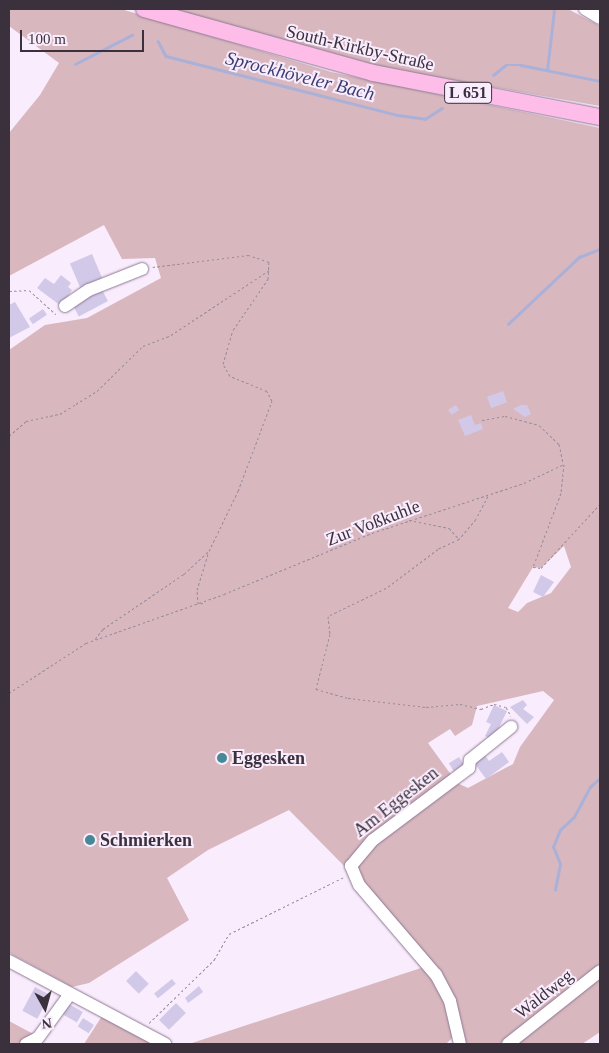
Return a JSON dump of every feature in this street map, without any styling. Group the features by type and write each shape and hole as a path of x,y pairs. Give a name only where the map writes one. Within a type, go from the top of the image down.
{"main road":[{"name":"South-Kirkby-Straße","path":"144,9 372,73 600,117"}],"street":[{"path":"585,9 600,18"},
{"path":"60,310 88,290 142,269"},
{"name":"Am Eggesken","path":"352,874 356,856 373,840 469,768 470,760 511,727"},
{"path":"352,874 436,975 450,1001 460,1044"},
{"path":"9,960 165,1044"},
{"name":"Waldweg","path":"508,1044 600,972"},
{"path":"26,1044 38,1038 70,994"}],"path":[{"path":"142,269 249,255 269,262 271,269 234,330 223,364 230,376 267,391 272,401 234,498 208,551 201,573 198,604"},
{"path":"9,436 32,418 60,414 97,391 143,346 171,335 271,269"},
{"path":"9,291 29,290 60,310"},
{"path":"482,420 505,416 539,425 559,444 564,464 561,493 533,567 541,568 600,504"},
{"name":"Zur Voßkuhle","path":"9,693 95,639 198,604 408,520 488,496 564,464"},
{"path":"488,496 476,519 459,539 438,549 386,588 328,616 330,634 316,688 348,698 426,706 460,704 481,709 494,704 506,707 511,727"},
{"path":"408,520 449,528 459,539"},
{"path":"95,639 103,629 169,585 208,551"},
{"path":"141,1031 214,960 229,934 352,874"}],"shaded area":[{"path":"9,9 121,9 331,72 600,128 600,969 506,1044 462,1044 448,1002 455,1035 446,1044 189,1044 421,968 351,873 289,810 208,850 167,878 189,920 89,983 72,987 9,953 9,350 45,325 87,318 161,278 155,258 122,259 104,225 9,276 9,133 40,95 59,63 9,26","holes":["564,546 571,567 551,593 527,603 518,612 508,608 533,567 541,568","543,691 554,700 520,747 513,764 468,788 457,783 428,743 450,729 455,736 472,725 477,706"]},
{"path":"172,9 568,9 600,26 600,106 386,68"},
{"path":"600,974 600,1032 582,1044 510,1044"},
{"path":"102,1016 153,1044 84,1044"},
{"path":"9,1021 37,1036 21,1044 9,1044"}],"building":[{"path":"92,254 102,278 80,287 70,263"},
{"path":"61,275 71,283 68,287 72,290 61,306 37,288 45,278 54,284"},
{"path":"100,286 108,301 79,317 71,301"},
{"path":"15,302 30,327 9,338 9,305"},
{"path":"43,309 47,315 33,324 29,319"},
{"path":"503,391 507,402 491,408 487,397"},
{"path":"456,405 459,410 451,415 448,410"},
{"path":"521,405 527,405 531,414 525,417 513,409"},
{"path":"471,415 475,425 481,423 483,429 465,436 458,420"},
{"path":"541,575 554,582 543,597 533,592"},
{"path":"523,700 527,705 523,709 534,717 527,724 510,707"},
{"path":"494,705 507,711 493,740 485,736 491,724 486,722"},
{"path":"502,752 509,762 486,779 473,761 484,754 489,761"},
{"path":"459,757 464,765 454,771 449,763"},
{"path":"136,971 149,984 139,994 126,981"},
{"path":"172,979 176,984 158,998 154,993"},
{"path":"199,986 203,992 188,1003 185,998"},
{"path":"35,987 50,995 37,1019 22,1011"},
{"path":"176,1003 186,1013 169,1030 159,1020"},
{"path":"69,1004 83,1012 77,1022 63,1014"},
{"path":"83,1018 94,1025 89,1033 78,1026"}],"waterway":[{"path":"547,70 554,10"},
{"path":"75,64 132,35"},
{"name":"Sprockhöveler Bach","path":"158,41 166,56 398,115 425,119 442,108"},
{"name":"Sprockhöveler Bach","path":"493,75 506,65 521,65 600,81"},
{"path":"508,324 579,257 600,249"},
{"path":"555,890 560,864 553,847 560,830 574,817 590,787 600,778"}],"place":[{"name":"Eggesken","path":"222,758"},
{"name":"Schmierken","path":"90,840"}]}
